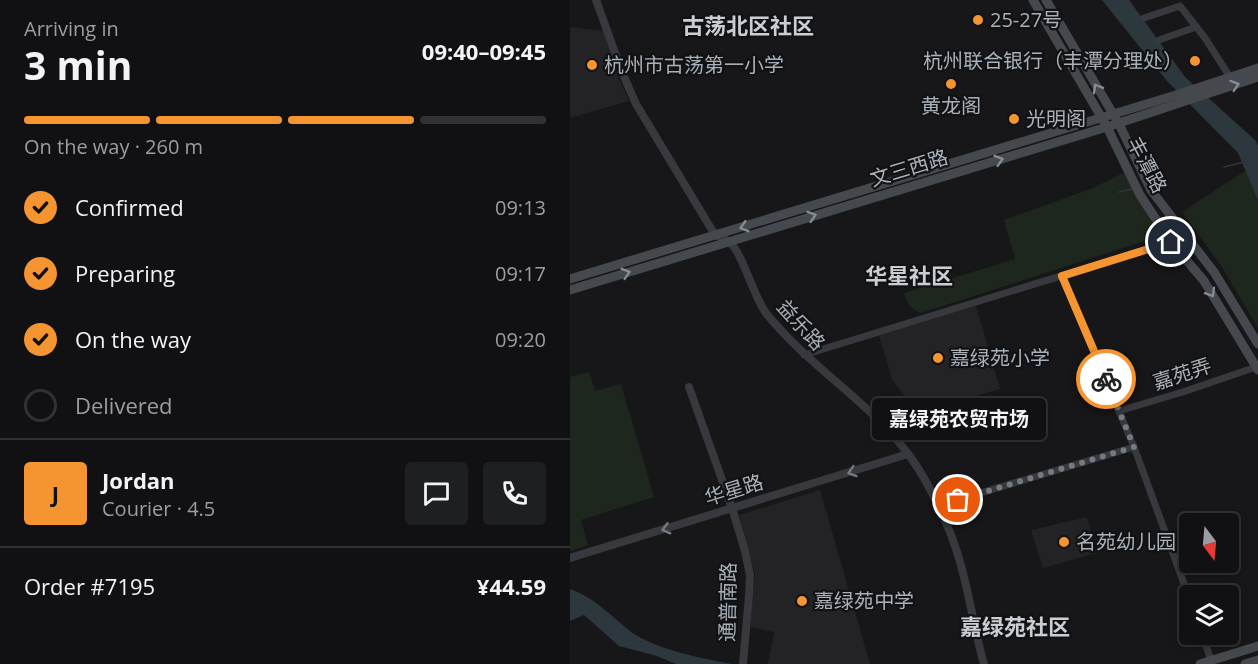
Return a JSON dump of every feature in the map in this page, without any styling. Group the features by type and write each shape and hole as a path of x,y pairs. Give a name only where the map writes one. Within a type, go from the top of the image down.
{"main road":[{"name":"丰潭路","path":"1033,0 1107,127 1140,195 1171,242 1204,281 1257,369"},
{"name":"丰潭路","path":"1046,0 1119,124 1151,190 1214,272 1258,344"},
{"name":"文三西路","path":"1210,88 1230,77 1258,68"},
{"name":"文三西路","path":"570,290 1119,124 1210,88 1258,77"},
{"name":"文三西路","path":"570,279 1113,114 1179,99"},
{"path":"1200,664 1258,646"},
{"path":"1245,664 1258,660"}],"street":[{"path":"596,0 636,104 715,235 729,242"},
{"path":"1144,18 1180,6 1230,77"},
{"path":"1159,40 1196,27"},
{"name":"益乐路","path":"729,242 739,256 765,312 804,355 869,413 908,454 930,490 960,559 976,639 984,664"},
{"path":"804,355 1171,242"},
{"path":"1062,276 1134,447 1185,585"},
{"name":"嘉苑弄","path":"1119,411 1257,369"},
{"name":"通普南路","path":"688,387 732,508 750,575 743,663"},
{"path":"937,506 1134,447"},
{"name":"华星路","path":"570,558 908,454"},
{"path":"1206,645 1211,660"}],"shaded area":[{"path":"1102,0 1129,0 1185,77 1255,140 1258,145 1258,200 1238,153 1167,81"},
{"name":"杭州市古荡第一小学","path":"570,27 604,31 619,79 629,101 570,118"},
{"path":"1248,169 1258,185 1258,328 1222,267 1182,212"},
{"path":"1125,172 1160,236 921,313 908,303 904,293 1015,259 1004,220 1093,188"},
{"name":"嘉绿苑小学","path":"976,306 1000,389 951,403 952,408 922,417 892,380 879,335"},
{"path":"589,372 595,391 621,384 654,497 581,520 588,545 570,551 570,377"},
{"name":"嘉绿苑中学","path":"820,490 870,664 768,664 774,632 750,627 755,574 739,515"},
{"name":"名苑幼儿园","path":"1087,517 1096,553 1043,568 1031,530"},
{"path":"570,589 595,602 641,638 679,652 732,664 676,664 657,656 619,646 584,615 570,621"}],"waterway":[{"path":"1224,167 1244,162"},
{"path":"1119,192 1132,189"}],"way so far":[{"path":"958,500 1134,447 1106,379"}],"place":[{"name":"25-27号","path":"978,20"},
{"name":"杭州联合银行（丰潭分理处）","path":"1195,61"},
{"name":"杭州市古荡第一小学","path":"592,65"},
{"name":"黄龙阁","path":"951,84"},
{"name":"光明阁","path":"1014,119"},
{"name":"嘉绿苑小学","path":"938,358"},
{"name":"嘉绿苑农贸市场","path":"958,500"},
{"name":"名苑幼儿园","path":"1064,542"},
{"name":"嘉绿苑中学","path":"802,601"}],"district":[{"name":"古荡北区社区","path":"748,26"},
{"name":"华星社区","path":"909,276"},
{"name":"嘉绿苑社区","path":"1015,627"}],"route":[{"path":"1106,379 1062,276 1171,242"}]}
